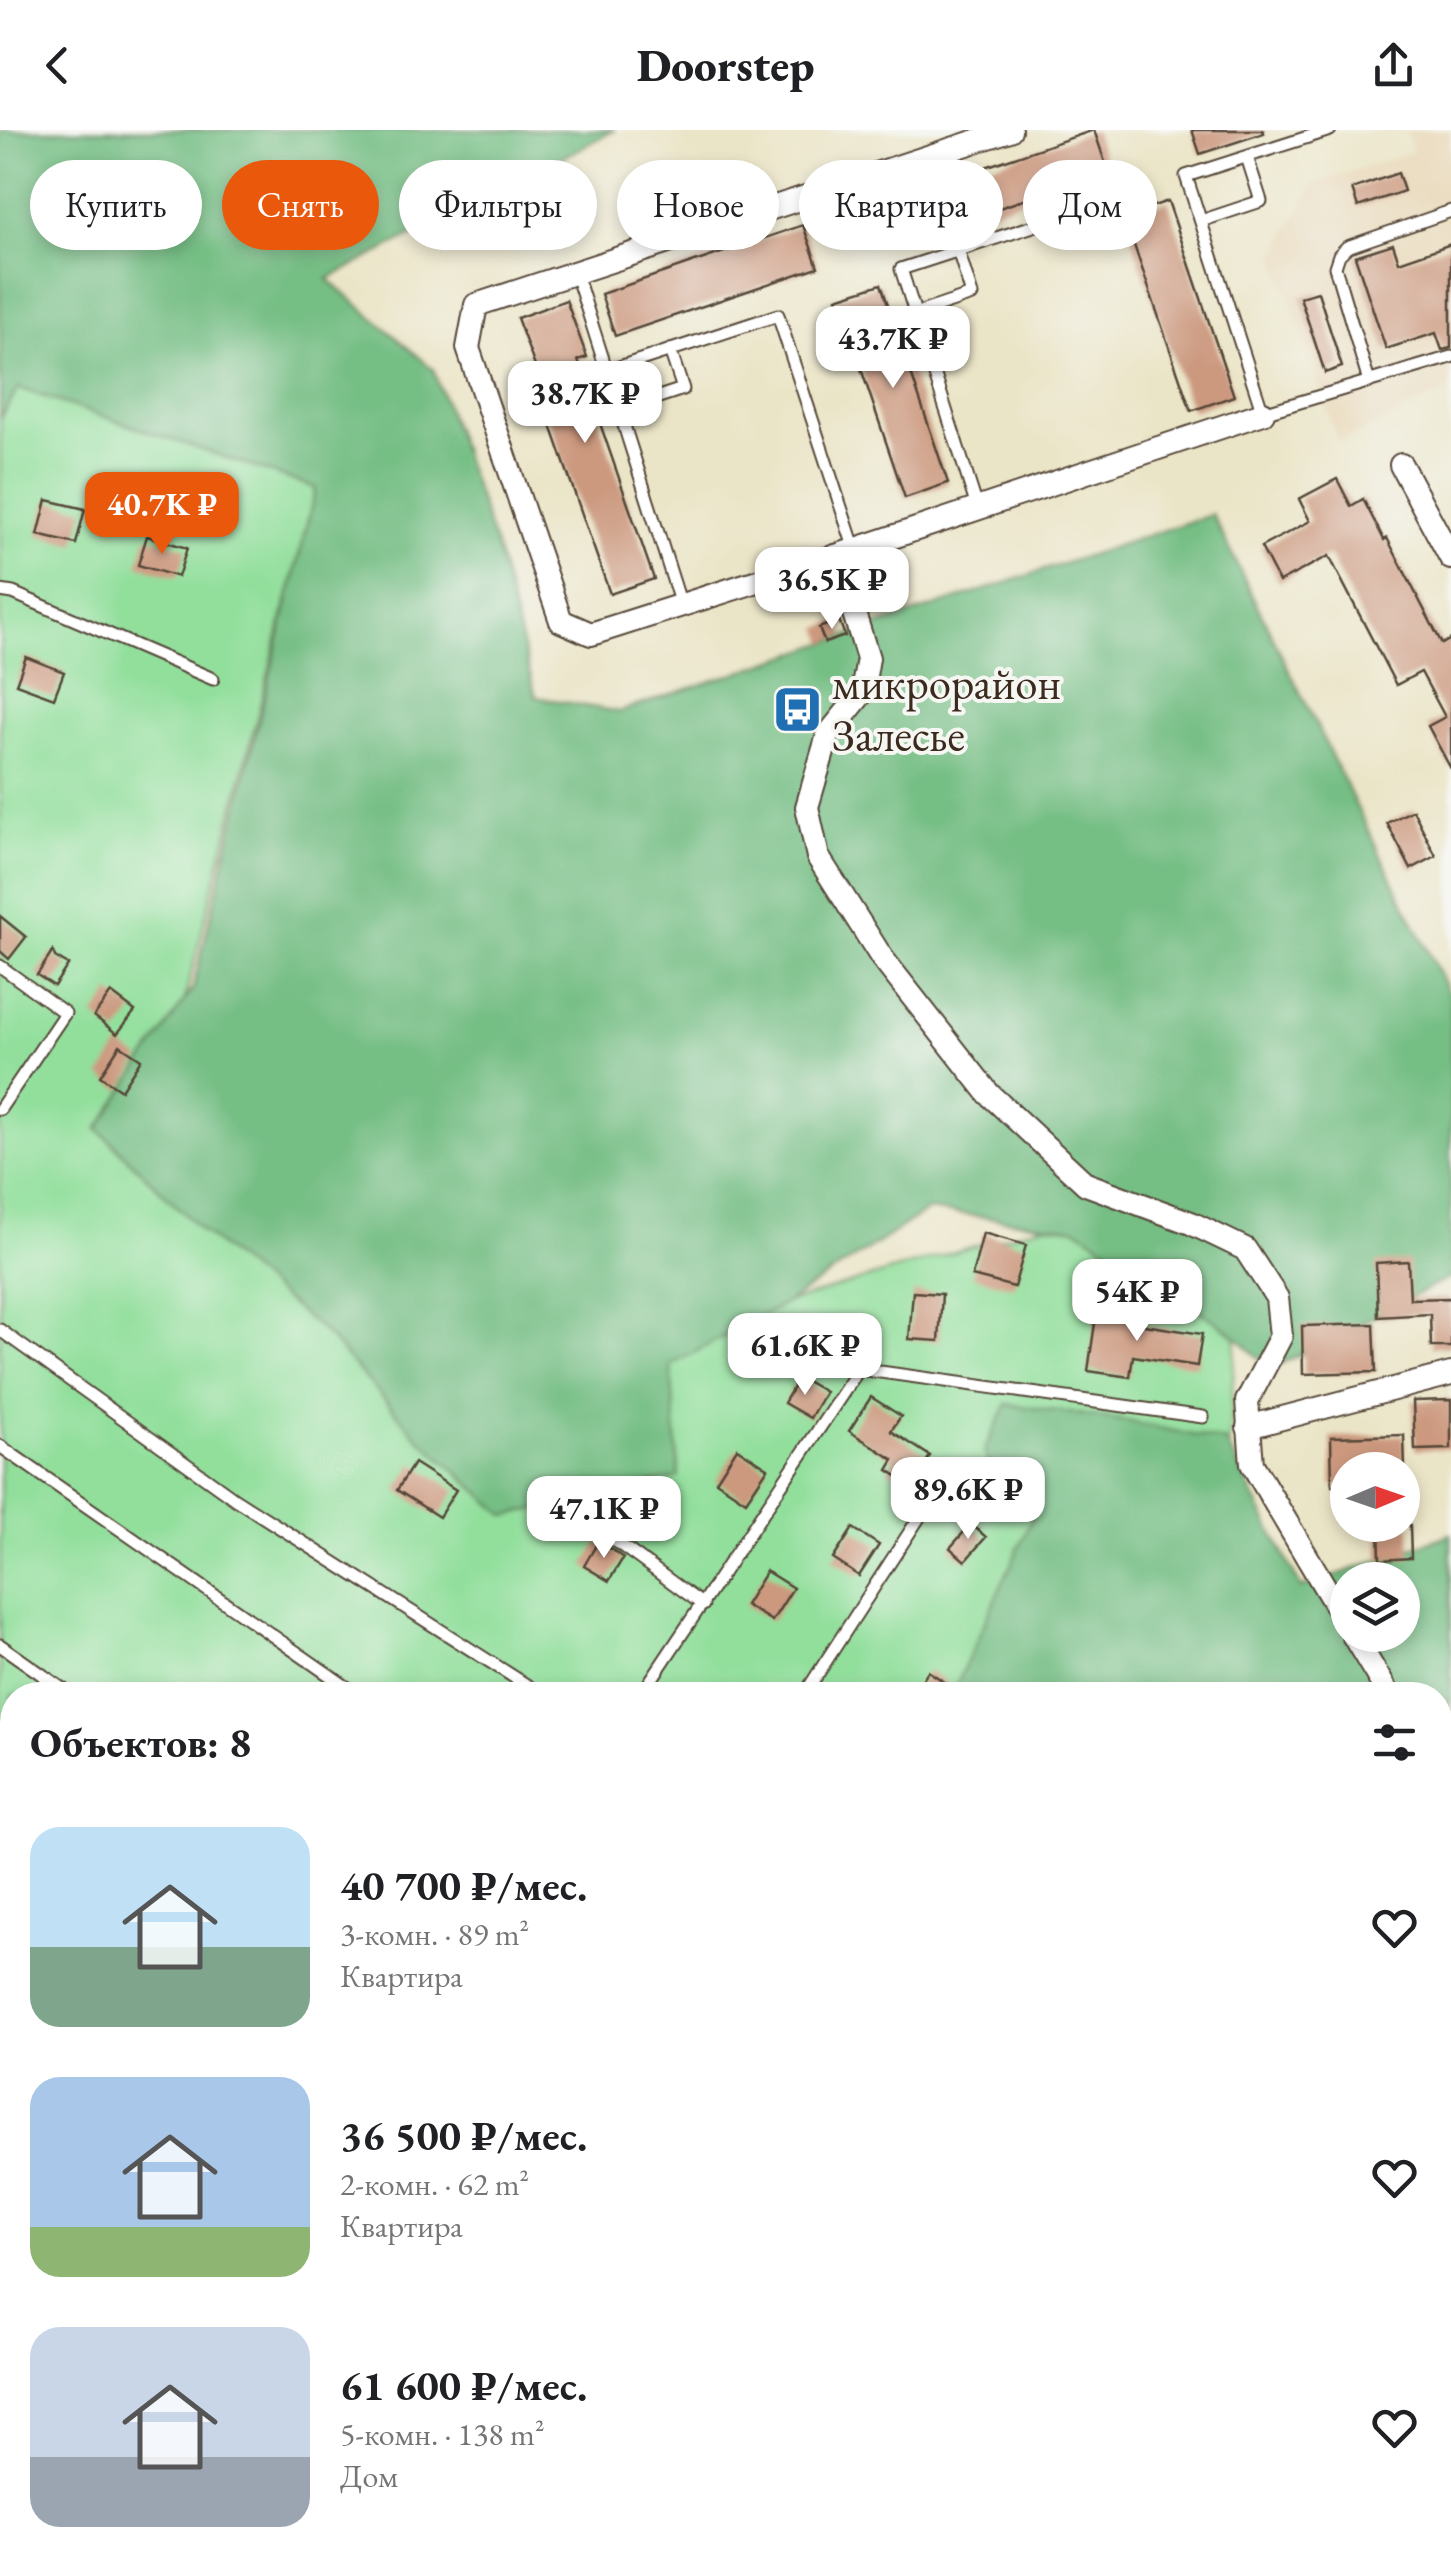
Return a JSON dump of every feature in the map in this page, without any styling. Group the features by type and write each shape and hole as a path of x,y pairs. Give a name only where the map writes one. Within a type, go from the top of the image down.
{"street":[{"path":"779,205 1010,130"},
{"path":"639,250 476,304 468,348 561,621 590,634 846,553 1262,413"},
{"path":"1401,465 1451,558"},
{"path":"846,553 868,658 862,693 828,734 807,807 818,857 882,958 989,1094 1086,1184 1191,1223 1245,1249 1277,1298 1281,1336 1248,1401 1252,1464 1330,1596"},
{"path":"1248,1427 1451,1374"},
{"path":"1363,1652 1381,1682"}],"lane":[{"path":"1330,130 1186,176 1262,413 1451,357"},
{"path":"1201,221 1261,201 1247,156"},
{"path":"1369,382 1335,267 1339,255 1347,247 1451,212"},
{"path":"915,314 972,295 958,250 901,269 915,314 977,507"},
{"path":"574,271 681,605"},
{"path":"606,371 778,315 846,553"},
{"path":"619,410 682,389 670,350"},
{"path":"0,592 13,593 212,679"},
{"path":"0,966 65,1014 0,1109"},
{"path":"0,1330 236,1500 522,1682"},
{"path":"650,1682 859,1369 1203,1417"},
{"path":"0,1446 339,1682"},
{"path":"812,1682 948,1473"},
{"path":"610,1537 703,1605"},
{"path":"0,1645 53,1682"}],"shaded area":[{"path":"1406,130 1451,130 1451,389 1338,443 1275,257 1313,184 1413,152"}],"green space":[{"path":"0,130 615,130 557,160 399,160 399,242 328,279 433,369 497,551 536,697 619,712 1212,514 1451,998 1451,1277 1271,1369 1231,1332 1077,1228 928,1210 786,1303 671,1365 679,1477 506,1516 420,1439 325,1333 202,1231 98,1129 193,988 316,488 19,388 0,418"},
{"path":"18,388 316,488 184,1002 98,1129 202,1231 325,1333 420,1439 671,1365 786,1303 1080,1214 1236,1336 1229,1440 1184,1682 0,1682 0,418"},
{"path":"1007,1404 1127,1421 1226,1442 1301,1588 1330,1578 1330,1652 1420,1652 1420,1562 1373,1562 1451,1534 1451,1682 958,1682 1032,1518 995,1476 984,1451"}],"building":[{"path":"1094,130 1104,160 1023,160 1023,200 1003,207 1003,161"},
{"path":"1192,130 1263,130 1264,133 1200,154"},
{"path":"1398,173 1404,191 1358,207 1352,189"},
{"path":"1168,201 1234,396 1191,411 1136,250 1157,250 1157,205"},
{"path":"799,226 799,250 812,250 818,267 615,336 601,294 730,250 779,250 779,233"},
{"path":"1393,244 1399,262 1451,244 1451,348 1442,350 1436,333 1386,349 1355,256"},
{"path":"881,284 948,483 905,498 837,298"},
{"path":"1318,292 1342,367 1325,373 1300,297"},
{"path":"566,300 587,357 578,360 654,579 610,594 517,318"},
{"path":"1337,479 1351,506 1363,499 1442,644 1451,639 1451,769 1428,726 1445,717 1421,672 1396,685 1329,556 1279,582 1261,547 1310,521 1299,499"},
{"path":"47,500 85,509 76,544 38,535"},
{"path":"147,536 187,548 178,577 138,565"},
{"path":"839,620 845,636 825,643 819,628"},
{"path":"26,657 64,672 54,698 16,684"},
{"path":"1413,810 1436,856 1411,869 1387,823"},
{"path":"0,916 26,937 9,959 0,951"},
{"path":"53,951 55,957 68,965 54,986 37,975"},
{"path":"111,993 135,1011 117,1034 94,1016"},
{"path":"120,1045 141,1059 121,1090 100,1076"},
{"path":"983,1233 1026,1245 1014,1287 972,1276"},
{"path":"1408,1261 1410,1299 1451,1298 1451,1347 1431,1347 1430,1314 1378,1317 1376,1263"},
{"path":"913,1292 942,1294 939,1341 909,1339"},
{"path":"1097,1309 1139,1315 1138,1324 1202,1334 1197,1366 1133,1356 1130,1377 1088,1371"},
{"path":"1374,1324 1376,1372 1303,1374 1302,1326"},
{"path":"799,1377 825,1392 810,1418 784,1403"},
{"path":"871,1397 901,1416 891,1431 930,1456 912,1485 888,1470 894,1460 849,1431"},
{"path":"1451,1400 1451,1449 1415,1450 1413,1401"},
{"path":"1404,1435 1404,1452 1331,1452 1331,1437"},
{"path":"737,1448 768,1468 746,1501 716,1481"},
{"path":"414,1463 456,1490 439,1517 397,1490"},
{"path":"971,1524 986,1537 965,1561 950,1548"},
{"path":"853,1528 879,1545 859,1576 833,1559"},
{"path":"599,1540 623,1558 609,1581 584,1566"},
{"path":"1379,1542 1411,1542 1411,1558 1380,1560"},
{"path":"766,1571 793,1588 772,1621 745,1605"},
{"path":"928,1671 944,1682 921,1682"}],"place":[{"name":"микрорайон Залесье","path":"797,709"}]}
